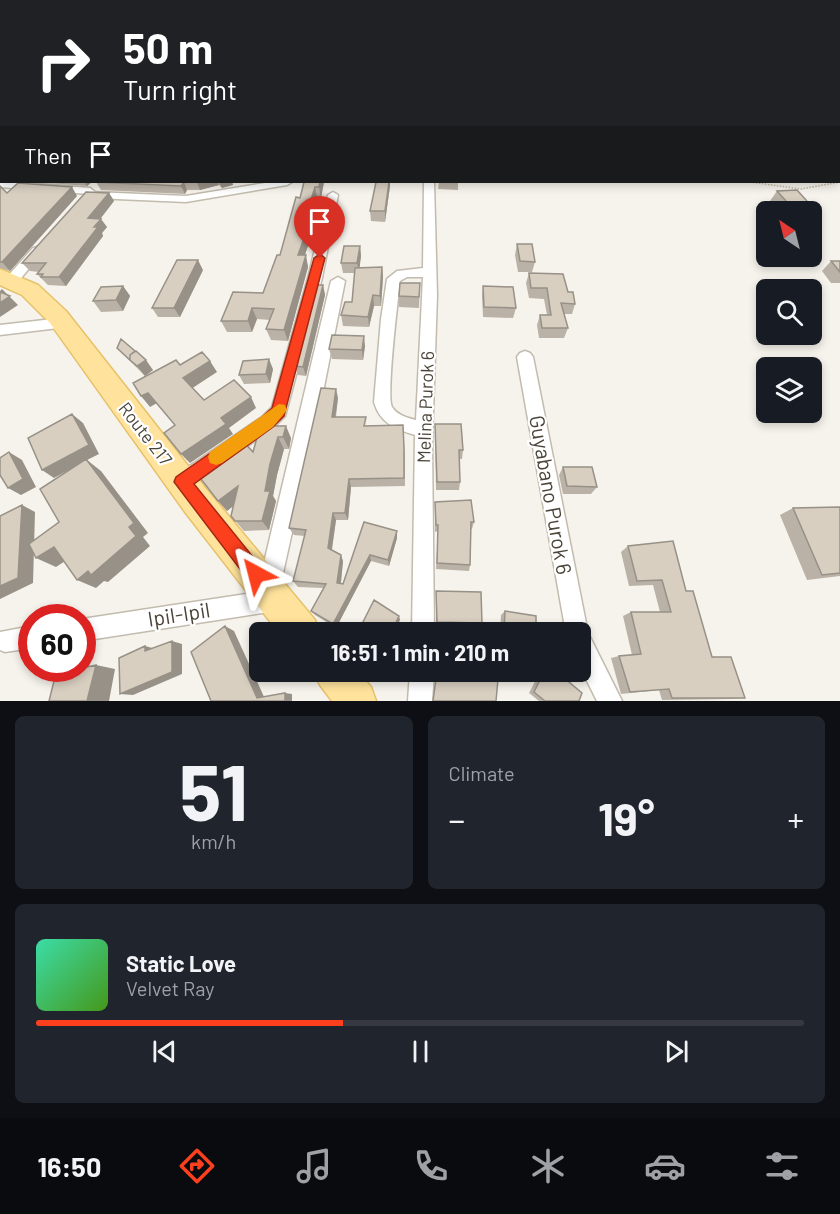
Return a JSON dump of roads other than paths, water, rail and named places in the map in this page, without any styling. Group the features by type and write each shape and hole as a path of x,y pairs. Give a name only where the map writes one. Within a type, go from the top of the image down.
{"main road":[{"name":"Route 217","path":"6,278 42,299 293,622"},
{"path":"341,682 357,701"}],"street":[{"path":"85,196 98,183"},
{"path":"0,184 85,196 186,199 281,183"},
{"name":"Melina Purok 6","path":"423,622 424,430 430,273 429,183"},
{"path":"182,482 268,422 279,411 315,278 333,195"},
{"path":"6,278 45,241"},
{"path":"424,430 392,420 384,411 382,402 388,320 394,279 398,275 414,271 430,273"},
{"path":"272,596 292,483 326,351 338,281"},
{"path":"0,330 62,323"},
{"name":"Guyabano Purok 6","path":"525,357 575,622"},
{"name":"Ipil-Ipil","path":"96,627 272,596"},
{"path":"5,641 18,639"},
{"path":"591,663 610,701"},
{"path":"420,701 421,682"}]}
